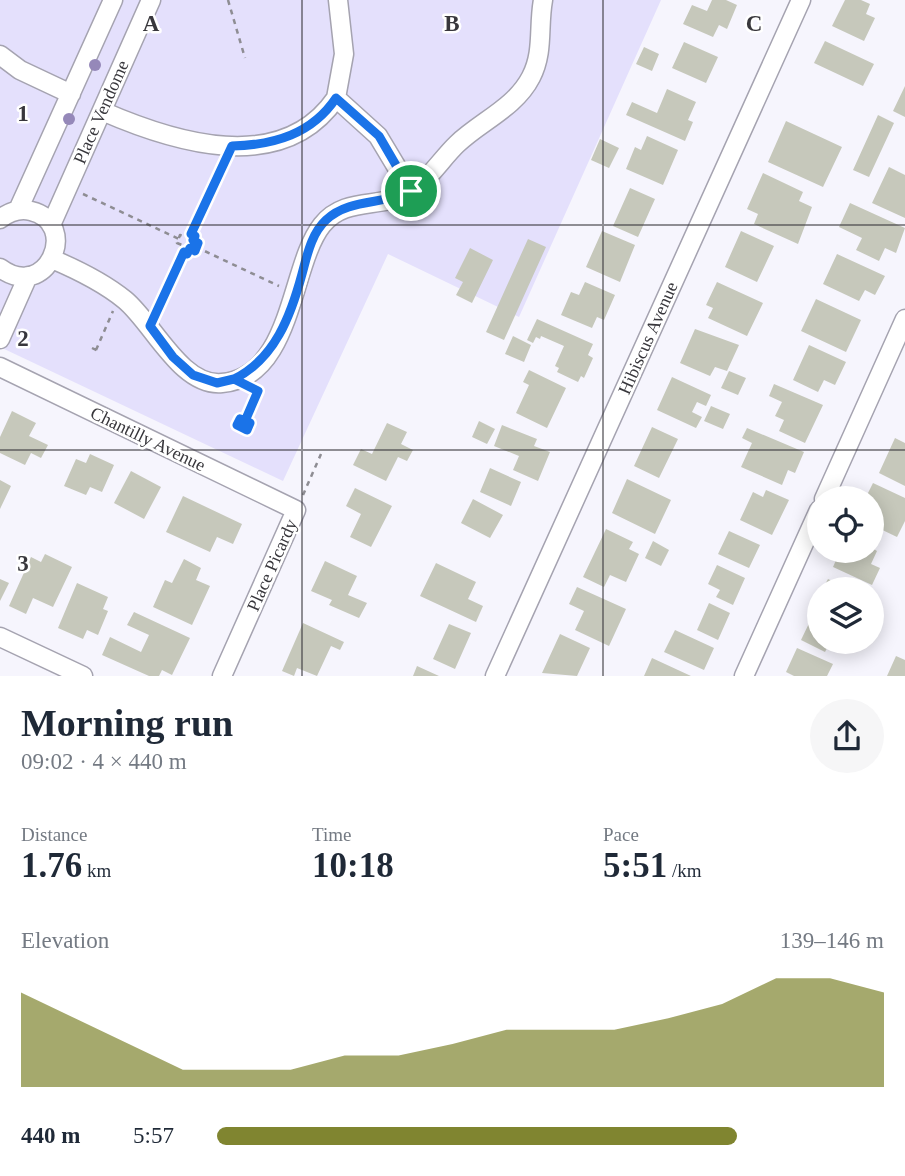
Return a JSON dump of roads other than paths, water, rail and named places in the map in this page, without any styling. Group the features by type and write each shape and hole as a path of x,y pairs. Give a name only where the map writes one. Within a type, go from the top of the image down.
{"street":[{"name":"Place Vendome","path":"18,210 113,0"},
{"name":"Place Vendome","path":"52,259 56,241 51,225 151,0"},
{"path":"102,111 176,140 232,146 264,143 297,133 319,119 336,98 344,54 338,0"},
{"path":"0,268 16,276 28,276 43,270 52,259 95,279 120,296 150,326 173,357 193,375 217,383 234,379 253,369 269,352 296,294 309,248 325,221 356,205 394,199 411,191 457,144 508,106 525,88 539,57 543,0"},
{"name":"Hibiscus Avenue","path":"495,676 801,0"},
{"path":"0,55 20,70 71,94"},
{"path":"336,98 379,136 411,191"},
{"path":"0,219 18,210 39,214 51,225"},
{"path":"0,339 28,276"},
{"path":"830,486 905,319"},
{"name":"Chantilly Avenue","path":"0,367 296,510"},
{"name":"Place Picardy","path":"222,676 296,510"},
{"path":"744,676 807,537"},
{"path":"0,637 83,676"}]}
